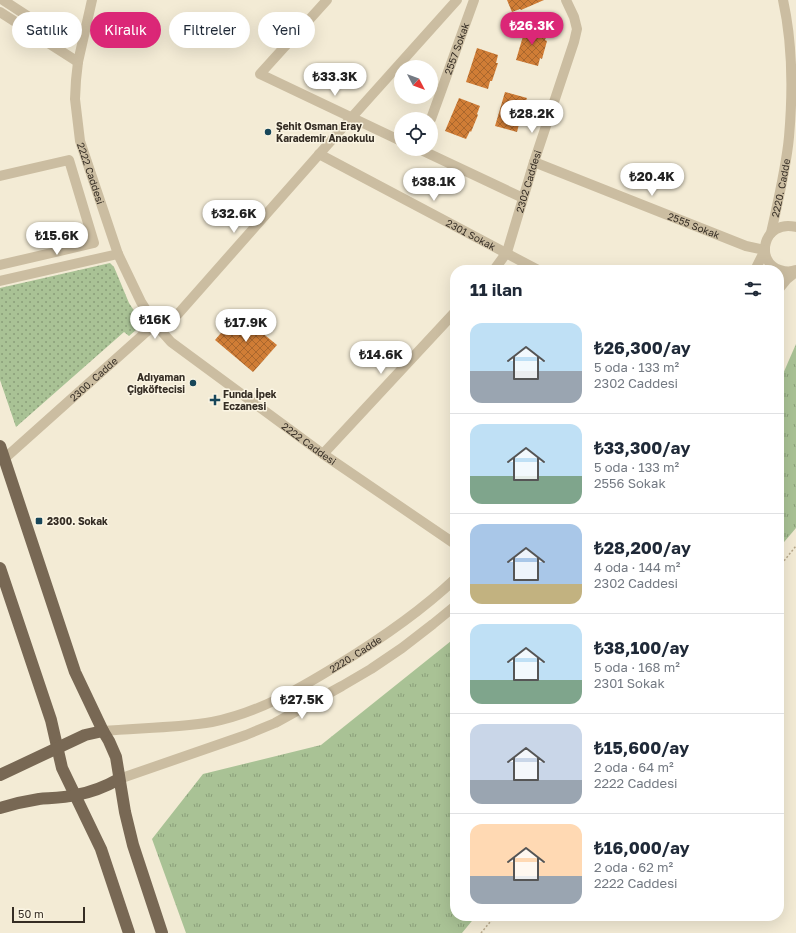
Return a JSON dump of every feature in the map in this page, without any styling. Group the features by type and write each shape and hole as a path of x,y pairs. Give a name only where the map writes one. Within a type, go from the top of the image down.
{"main road":[{"path":"0,446 75,672 116,757 125,812 133,845 162,933"},
{"path":"0,568 50,720 62,768 101,849 129,933"},
{"path":"0,775 85,735 103,731"},
{"path":"0,808 38,800 92,792 120,780"}],"street":[{"name":"2222 Caddesi","path":"92,0 78,62 75,99 80,141 118,254 141,302 155,324 171,342 323,454 450,541"},
{"path":"327,0 260,74 394,138"},
{"name":"2300. Cadde","path":"4,459 155,324 170,319 178,314 457,0"},
{"name":"2557 Sokak","path":"434,112 474,0"},
{"name":"2302 Caddesi","path":"498,265 507,252 534,162 572,49 577,29 574,17 566,0"},
{"name":"2220. Cadde","path":"771,233 789,138 791,102 791,61 788,25 783,0"},
{"path":"7,1 22,12"},
{"path":"0,12 78,62"},
{"name":"2301 Sokak","path":"319,154 529,265"},
{"path":"435,156 523,198"},
{"path":"0,176 69,160 94,243 0,265"},
{"name":"2555 Sokak","path":"534,162 746,246 765,250"},
{"name":"2220. Cadde","path":"758,265 765,250 765,242 774,230 781,226 788,225 796,227"},
{"path":"765,250 766,258 772,265"},
{"path":"0,281 118,254"},
{"path":"784,272 796,271"},
{"path":"784,283 796,271"},
{"path":"323,454 450,317"},
{"name":"2220. Cadde","path":"103,731 211,723 240,715 275,700 318,677 367,647 420,609 450,583"},
{"name":"2220. Cadde","path":"120,780 246,735 275,723 342,686 371,668 402,648 450,610"}],"path":[{"path":"784,561 796,546"},
{"path":"481,933 491,921"}],"green space":[{"path":"110,263 114,267 129,303 143,324 129,336 124,332 16,427 0,380 0,288"},
{"path":"796,344 796,528 784,542 784,372"},
{"path":"450,642 450,921 472,921 462,933 186,933 152,839 203,774 321,745"}],"building":[{"path":"507,0 544,0 521,10 512,12"},
{"path":"526,26 548,32 542,59 540,58 538,66 516,60"},
{"path":"477,48 498,55 496,63 498,63 488,89 466,82"},
{"path":"505,92 527,98 521,125 519,124 517,132 495,126"},
{"path":"459,98 480,106 471,132 470,131 466,139 445,131"},
{"path":"238,313 277,345 253,372 215,340"}],"place":[{"name":"Şehit Osman Eray Karademir Anaokulu","path":"268,132"},
{"name":"Adıyaman Çiğköftecisi","path":"193,383"},
{"name":"Funda İpek Eczanesi","path":"215,400"},
{"name":"2300. Sokak","path":"39,521"}]}
